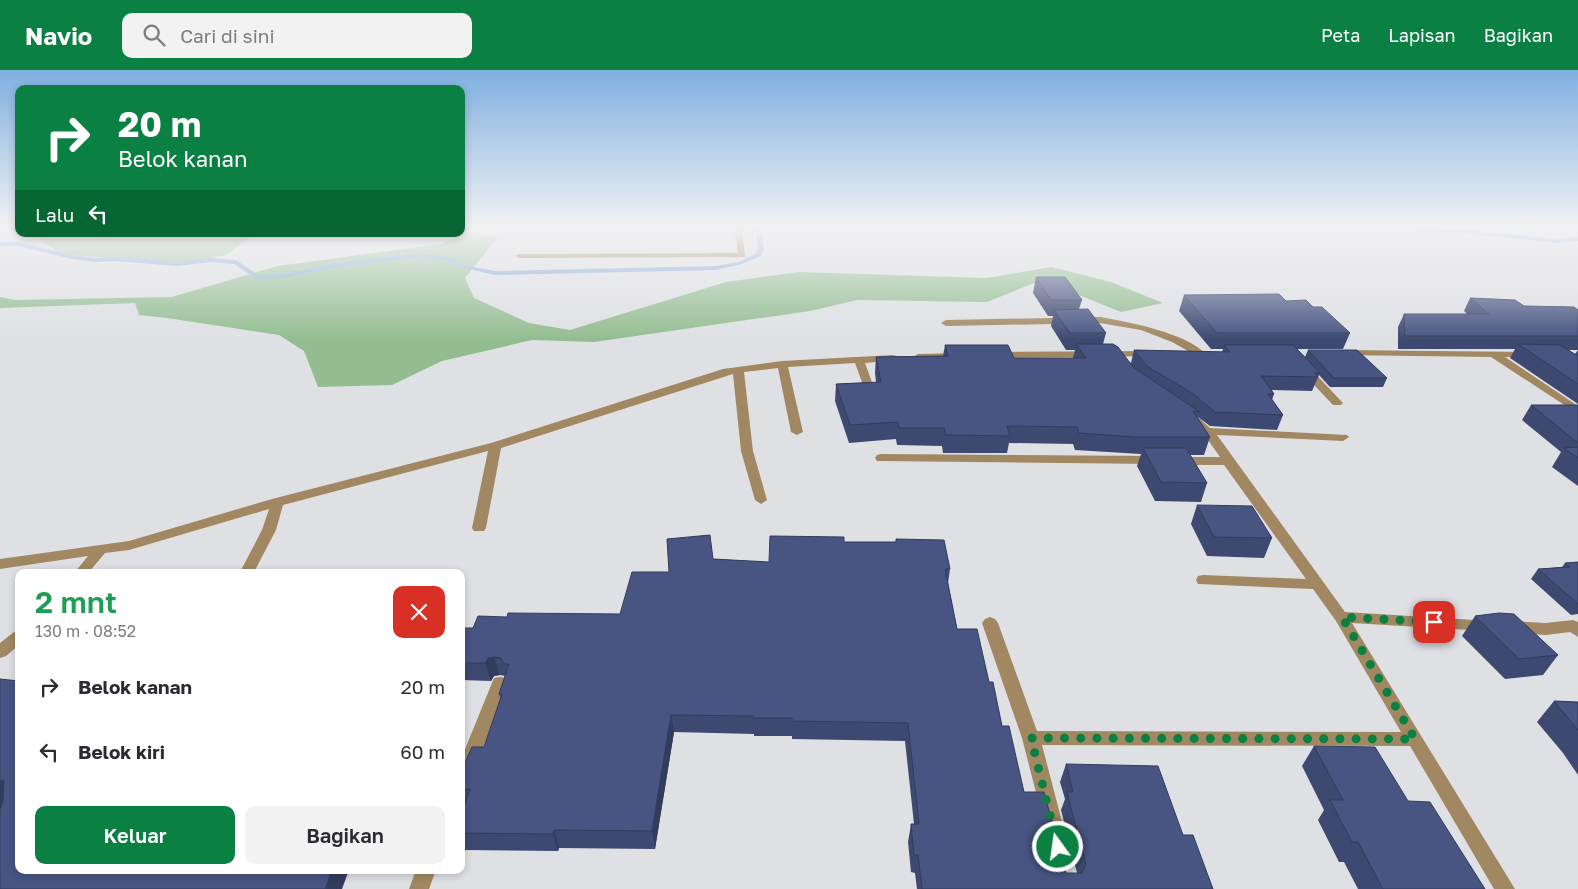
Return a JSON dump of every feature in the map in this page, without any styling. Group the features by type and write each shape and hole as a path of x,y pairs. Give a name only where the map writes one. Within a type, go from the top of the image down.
{"street":[{"path":"0,564 129,544 277,502 496,446 723,372 738,369 859,359 980,355 1119,358 1168,354 1205,354 1152,331 1100,320 946,323"},
{"path":"1492,353 1578,411"},
{"path":"1330,354 1537,354"},
{"path":"859,359 872,396"},
{"path":"1298,361 1337,403"},
{"path":"782,364 797,432"},
{"path":"738,369 747,451 761,500"},
{"path":"1179,409 1194,418 1208,431 1342,617 1504,889"},
{"path":"1208,431 1342,437"},
{"path":"479,528 496,446"},
{"path":"881,458 1228,461"},
{"path":"248,569 268,530 277,502"},
{"path":"84,569 101,549"},
{"path":"1204,580 1318,584"},
{"path":"1342,617 1546,629 1576,628"},
{"path":"990,623 1031,738 1061,856"},
{"path":"0,652 15,639"},
{"path":"465,772 500,683"},
{"path":"1031,738 1415,739"},
{"path":"419,889 425,874"}],"green space":[{"path":"290,264 476,264 465,278 474,298 529,323 570,330 726,282 799,272 987,278 1051,267 1111,282 1163,303 1121,312 1074,293 1034,283 987,302 857,300 810,311 594,342 532,340 442,361 392,385 318,387 304,351 279,335 139,315 135,303 0,308 0,297 15,300 172,297 277,266"}],"building":[{"path":"1036,277 1065,277 1082,300 1051,300"},
{"path":"1279,294 1286,301 1306,300 1313,307 1322,307 1350,333 1217,333 1184,295"},
{"path":"1470,298 1515,300 1524,306 1574,307 1578,310 1578,336 1405,336 1404,314 1489,314"},
{"path":"1088,309 1106,333 1070,333 1054,310"},
{"path":"1076,344 1113,344 1118,347 1133,367 1200,412 1193,411 1210,437 1136,437 1079,433 1077,427 1007,426 1010,436 946,435 944,428 899,428 898,422 850,425 836,384 881,382 876,357 948,356 945,345 1008,345 1014,358 1086,358"},
{"path":"1518,344 1560,345 1578,356 1578,384"},
{"path":"1224,345 1293,345 1320,373 1314,373 1318,377 1261,376 1274,394 1268,394 1283,415 1215,412 1192,393 1147,366 1134,350 1230,352"},
{"path":"1308,350 1357,350 1387,378 1334,378"},
{"path":"1531,405 1578,405 1578,443"},
{"path":"1578,447 1578,458 1564,448"},
{"path":"1143,448 1186,448 1207,483 1161,482"},
{"path":"1197,505 1252,506 1272,538 1214,537"},
{"path":"710,535 713,559 769,562 770,536 844,537 844,542 896,542 896,539 944,540 950,569 945,569 957,629 977,629 989,682 993,682 1002,726 1009,726 1024,792 1044,792 1066,873 1082,873 1086,865 1067,792 1073,792 1066,764 1158,766 1183,835 1193,835 1213,889 922,889 918,855 914,855 911,824 919,824 908,723 792,721 792,718 753,718 753,716 671,715 652,831 554,830 553,834 465,833 465,803 470,789 465,790 465,762 472,747 484,747 502,694 499,694 509,664 504,664 501,658 494,657 488,658 485,663 465,663 465,628 473,628 478,616 507,617 508,613 620,614 632,572 669,572 667,539"},
{"path":"1578,562 1578,604 1538,569 1570,567 1565,563"},
{"path":"1499,613 1514,614 1558,655 1519,659 1475,616"},
{"path":"0,679 15,681 15,874 331,874 325,889 0,889 0,810 3,800 4,780 0,781"},
{"path":"1554,701 1578,702 1578,730"},
{"path":"1314,746 1375,747 1408,801 1430,802 1485,889 1383,889 1358,842 1352,842 1330,800 1343,800"}],"waterway":[{"path":"239,264 257,277 284,276 346,264"},
{"path":"460,264 495,273 716,268 734,264"}],"route":[{"path":"1058,847 1031,738 1415,739 1342,617 1434,622"}]}
